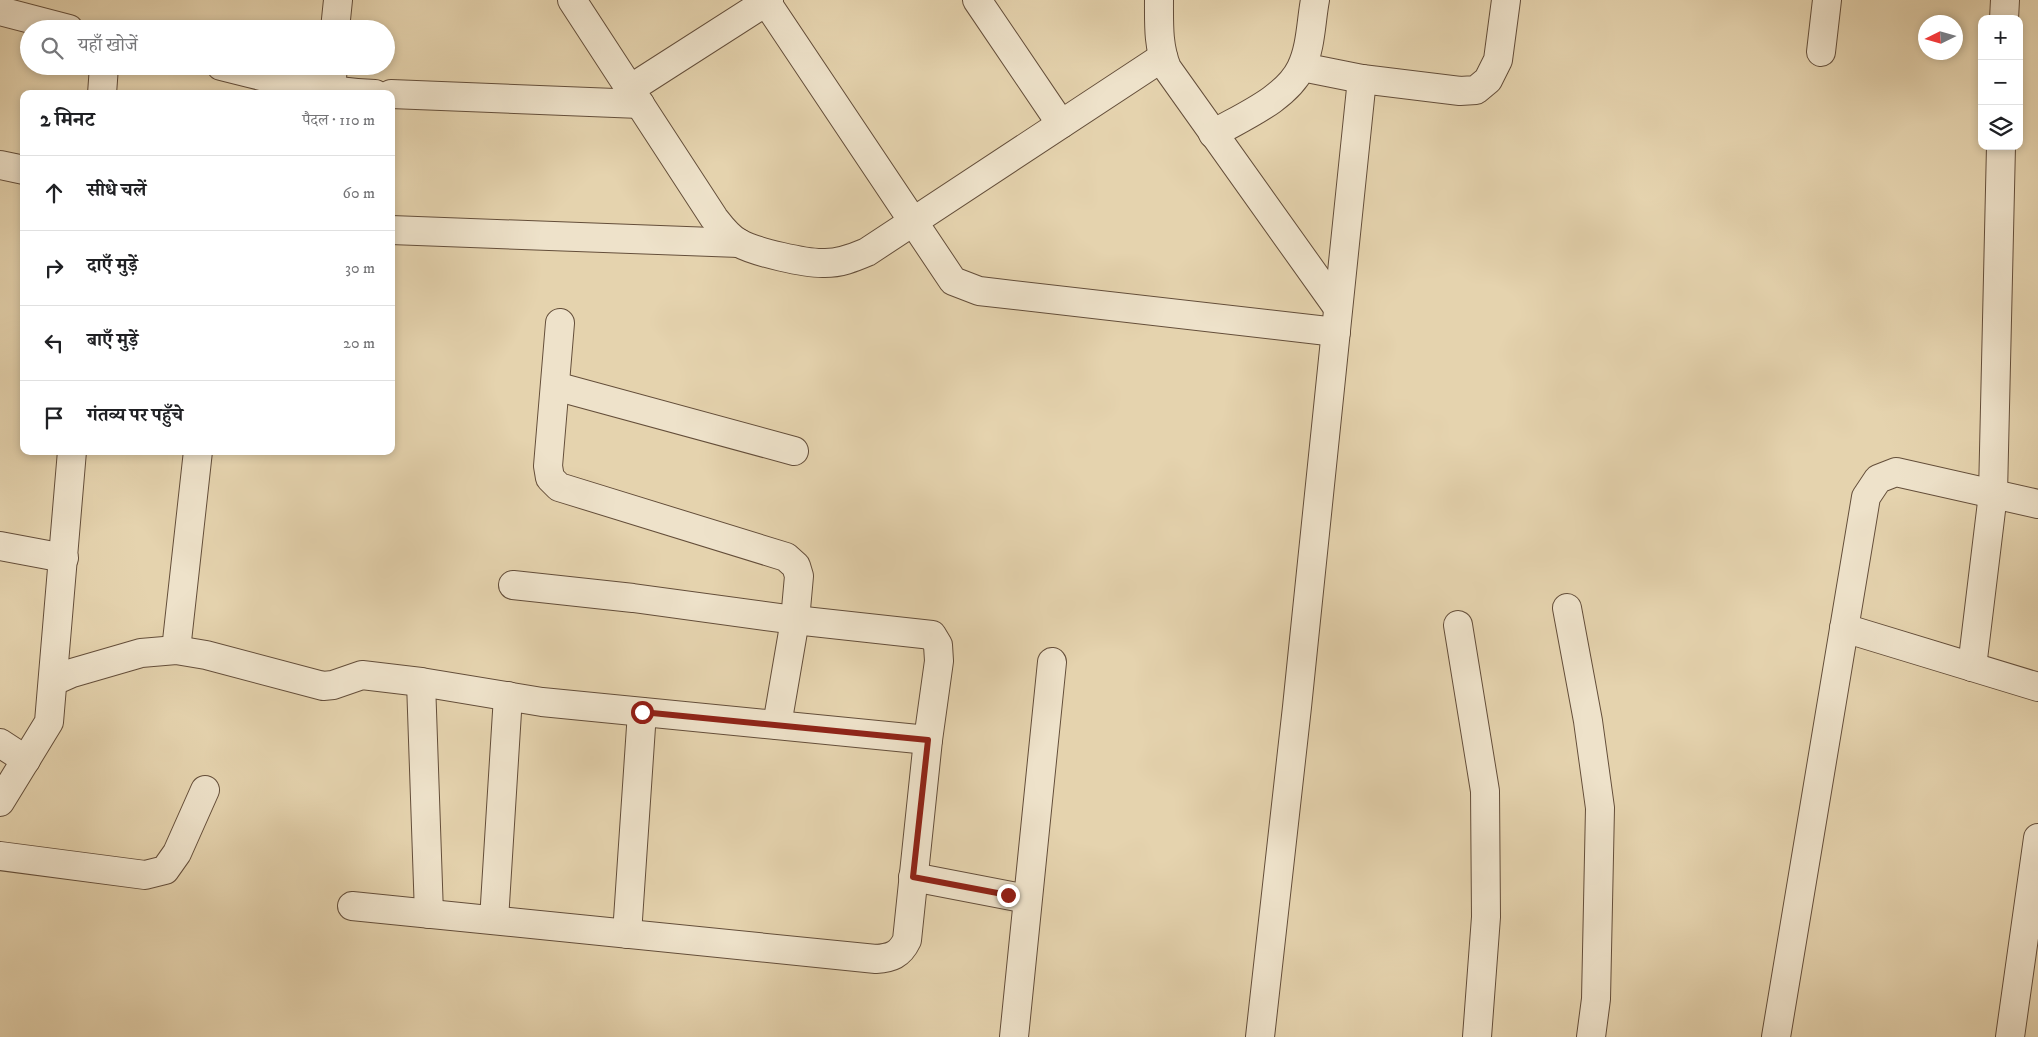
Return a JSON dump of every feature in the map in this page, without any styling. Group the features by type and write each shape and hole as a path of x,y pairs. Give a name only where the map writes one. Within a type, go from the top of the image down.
{"street":[{"path":"337,20 338,0"},
{"path":"572,0 714,218 725,232 739,243"},
{"path":"977,0 1061,124"},
{"path":"1159,0 1159,39 1167,68 1214,134 1337,320"},
{"path":"1214,134 1281,94 1302,67 1308,45 1315,0"},
{"path":"1302,67 1362,79 1460,91 1476,90 1488,80 1498,60 1506,0"},
{"path":"1821,52 1827,0"},
{"path":"2004,15 2005,0"},
{"path":"395,98 635,96 767,1 912,222 953,281 979,291 1337,320"},
{"path":"0,11 34,20"},
{"path":"395,230 739,243 794,260 824,264 843,261 867,252 1163,57"},
{"path":"102,90 103,75"},
{"path":"258,75 299,85 332,78 366,90"},
{"path":"1260,1037 1297,707 1362,79"},
{"path":"1972,667 1993,494 2001,150"},
{"path":"0,165 20,169"},
{"path":"560,323 548,466 550,478 559,487 786,557 796,566 799,576 795,620 777,725"},
{"path":"555,386 794,451"},
{"path":"0,802 49,722 54,681 72,455"},
{"path":"176,650 198,455"},
{"path":"1776,1037 1866,497 1878,479 1896,472 2038,504"},
{"path":"0,546 64,558"},
{"path":"352,906 876,959 891,958 902,950 907,940 928,740 939,661 938,645 932,635 512,585"},
{"path":"1567,608 1588,721 1600,808 1596,999 1591,1037"},
{"path":"1458,625 1485,791 1486,917 1477,1037"},
{"path":"1844,628 2038,687"},
{"path":"54,681 72,673 141,653 176,650 206,655 323,686 333,685 362,675 421,682 542,702 928,740"},
{"path":"1014,1037 1052,662"},
{"path":"421,682 429,914"},
{"path":"494,920 508,696"},
{"path":"626,934 642,712"},
{"path":"0,743 26,760"},
{"path":"0,856 145,875 165,870 177,853 205,790"},
{"path":"2010,1037 2038,838"},
{"path":"913,877 1027,899"}],"route":[{"path":"642,712 928,740 913,877 1008,895"}]}
